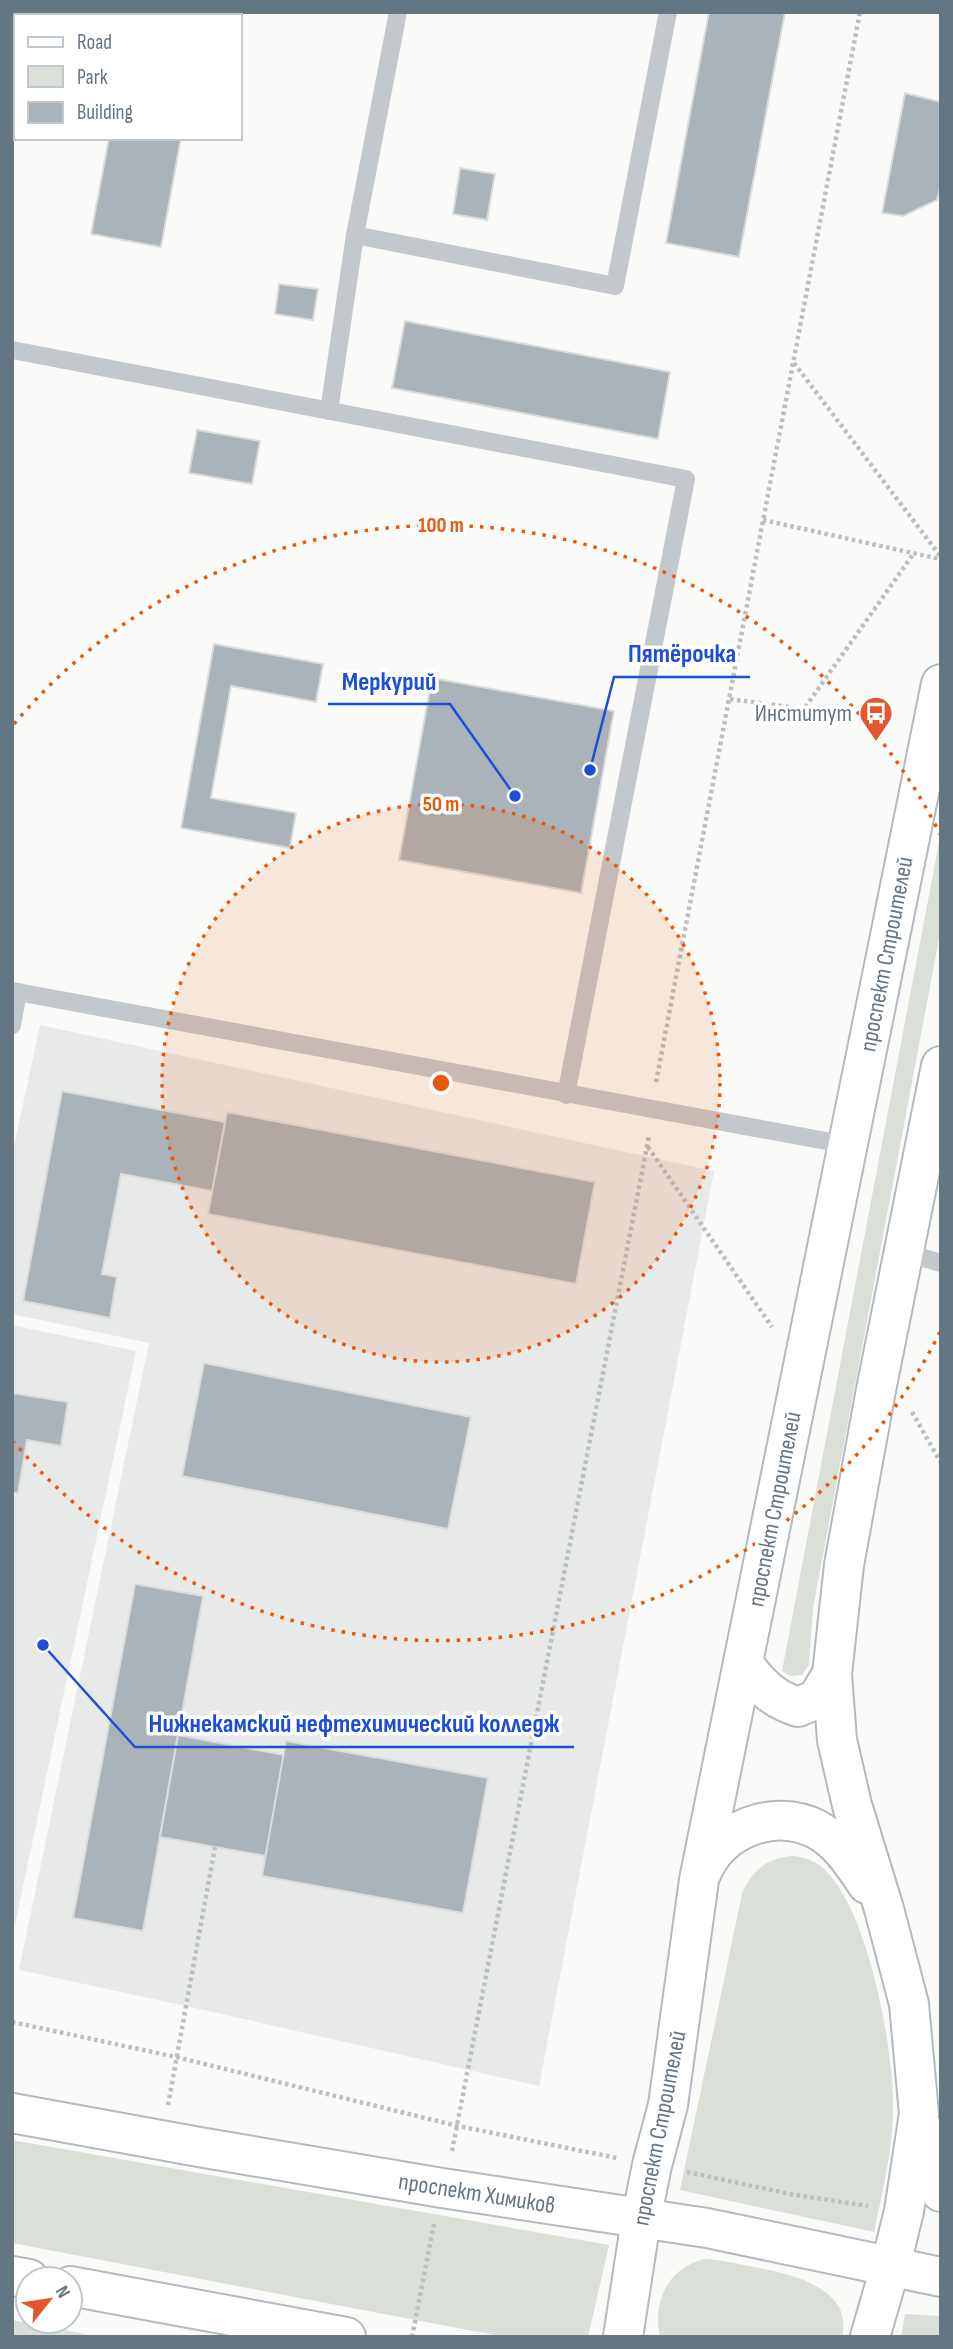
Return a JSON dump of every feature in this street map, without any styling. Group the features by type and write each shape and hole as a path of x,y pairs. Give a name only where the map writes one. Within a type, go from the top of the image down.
{"main road":[{"name":"проспект Строителей","path":"623,2337 641,2220 668,2105 699,1880 941,684"},
{"path":"941,1066 844,1564 832,1674 837,1740 852,1805 884,1909 909,2004 919,2114 941,2192"},
{"path":"743,1663 758,1684 779,1701 798,1707 817,1699 832,1674"},
{"path":"699,1880 713,1853 737,1832 760,1823 792,1822 815,1829 847,1854 884,1909"},
{"name":"проспект Химиков","path":"12,2113 442,2188 707,2228 941,2277"},
{"path":"870,2337 904,2211 919,2114"},
{"path":"84,2289 346,2337"}],"lane":[{"path":"329,411 355,235 398,12"},
{"path":"355,235 615,286 668,12"},
{"path":"12,350 686,479 566,1095"},
{"path":"12,1025 15,992 848,1145"},
{"path":"904,1252 941,1263"}],"path":[{"path":"412,2337 442,2188 458,2126 648,1146 651,1110 860,12"},
{"path":"794,363 941,558"},
{"path":"763,520 941,558"},
{"path":"730,699 804,709 914,553"},
{"path":"161,2140 215,1847"},
{"path":"12,2022 176,2057 458,2126 790,2194 904,2211"}],"shaded area":[{"path":"40,1025 714,1171 539,2086 19,1970 149,1343 12,1314 12,1155"},
{"path":"12,1325 136,1351 12,1939"}],"green space":[{"path":"941,832 941,928 813,1608 809,1665 802,1675 791,1676 782,1671"},
{"path":"794,1856 808,1859 820,1866 842,1891 866,1947 875,1980 892,2075 893,2117 874,2232 680,2190 742,1894 762,1866 776,1859"},
{"path":"12,2140 609,2245 588,2337 505,2337 12,2243"},
{"path":"705,2259 768,2270 816,2286 838,2306 843,2320 842,2337 660,2337 658,2311 666,2288 681,2270"},
{"path":"905,2314 941,2316 941,2337 901,2337"},
{"path":"12,2320 14,2335 84,2334 100,2337 12,2337"}],"building":[{"path":"133,12 205,12 204,14"},
{"path":"709,12 785,12 739,257 666,243"},
{"path":"905,93 941,102 941,184 937,200 903,216 882,213"},
{"path":"109,140 181,140 161,247 91,234"},
{"path":"460,168 495,174 487,220 453,214"},
{"path":"279,284 318,289 313,320 275,314"},
{"path":"405,321 670,372 658,439 392,388"},
{"path":"197,430 260,441 252,484 189,473"},
{"path":"214,644 323,664 316,702 231,686 211,798 296,813 290,848 181,828"},
{"path":"432,678 614,711 581,893 399,860"},
{"path":"62,1091 225,1122 212,1191 121,1174 102,1274 117,1277 110,1318 23,1301"},
{"path":"227,1112 595,1182 576,1284 208,1214"},
{"path":"204,1363 471,1417 448,1529 182,1476"},
{"path":"12,1393 68,1402 61,1446 27,1440 18,1493 12,1493"},
{"path":"135,1584 203,1596 143,1931 73,1918"},
{"path":"178,1735 284,1755 266,1856 160,1837"},
{"path":"286,1741 488,1778 463,1913 262,1876"}],"place":[{"name":"Институт","path":"876,743"},
{"name":"Пятёрочка","path":"590,770"},
{"name":"Меркурий","path":"515,796"},
{"name":"Нижнекамский нефтехимический колледж","path":"43,1645"}]}
